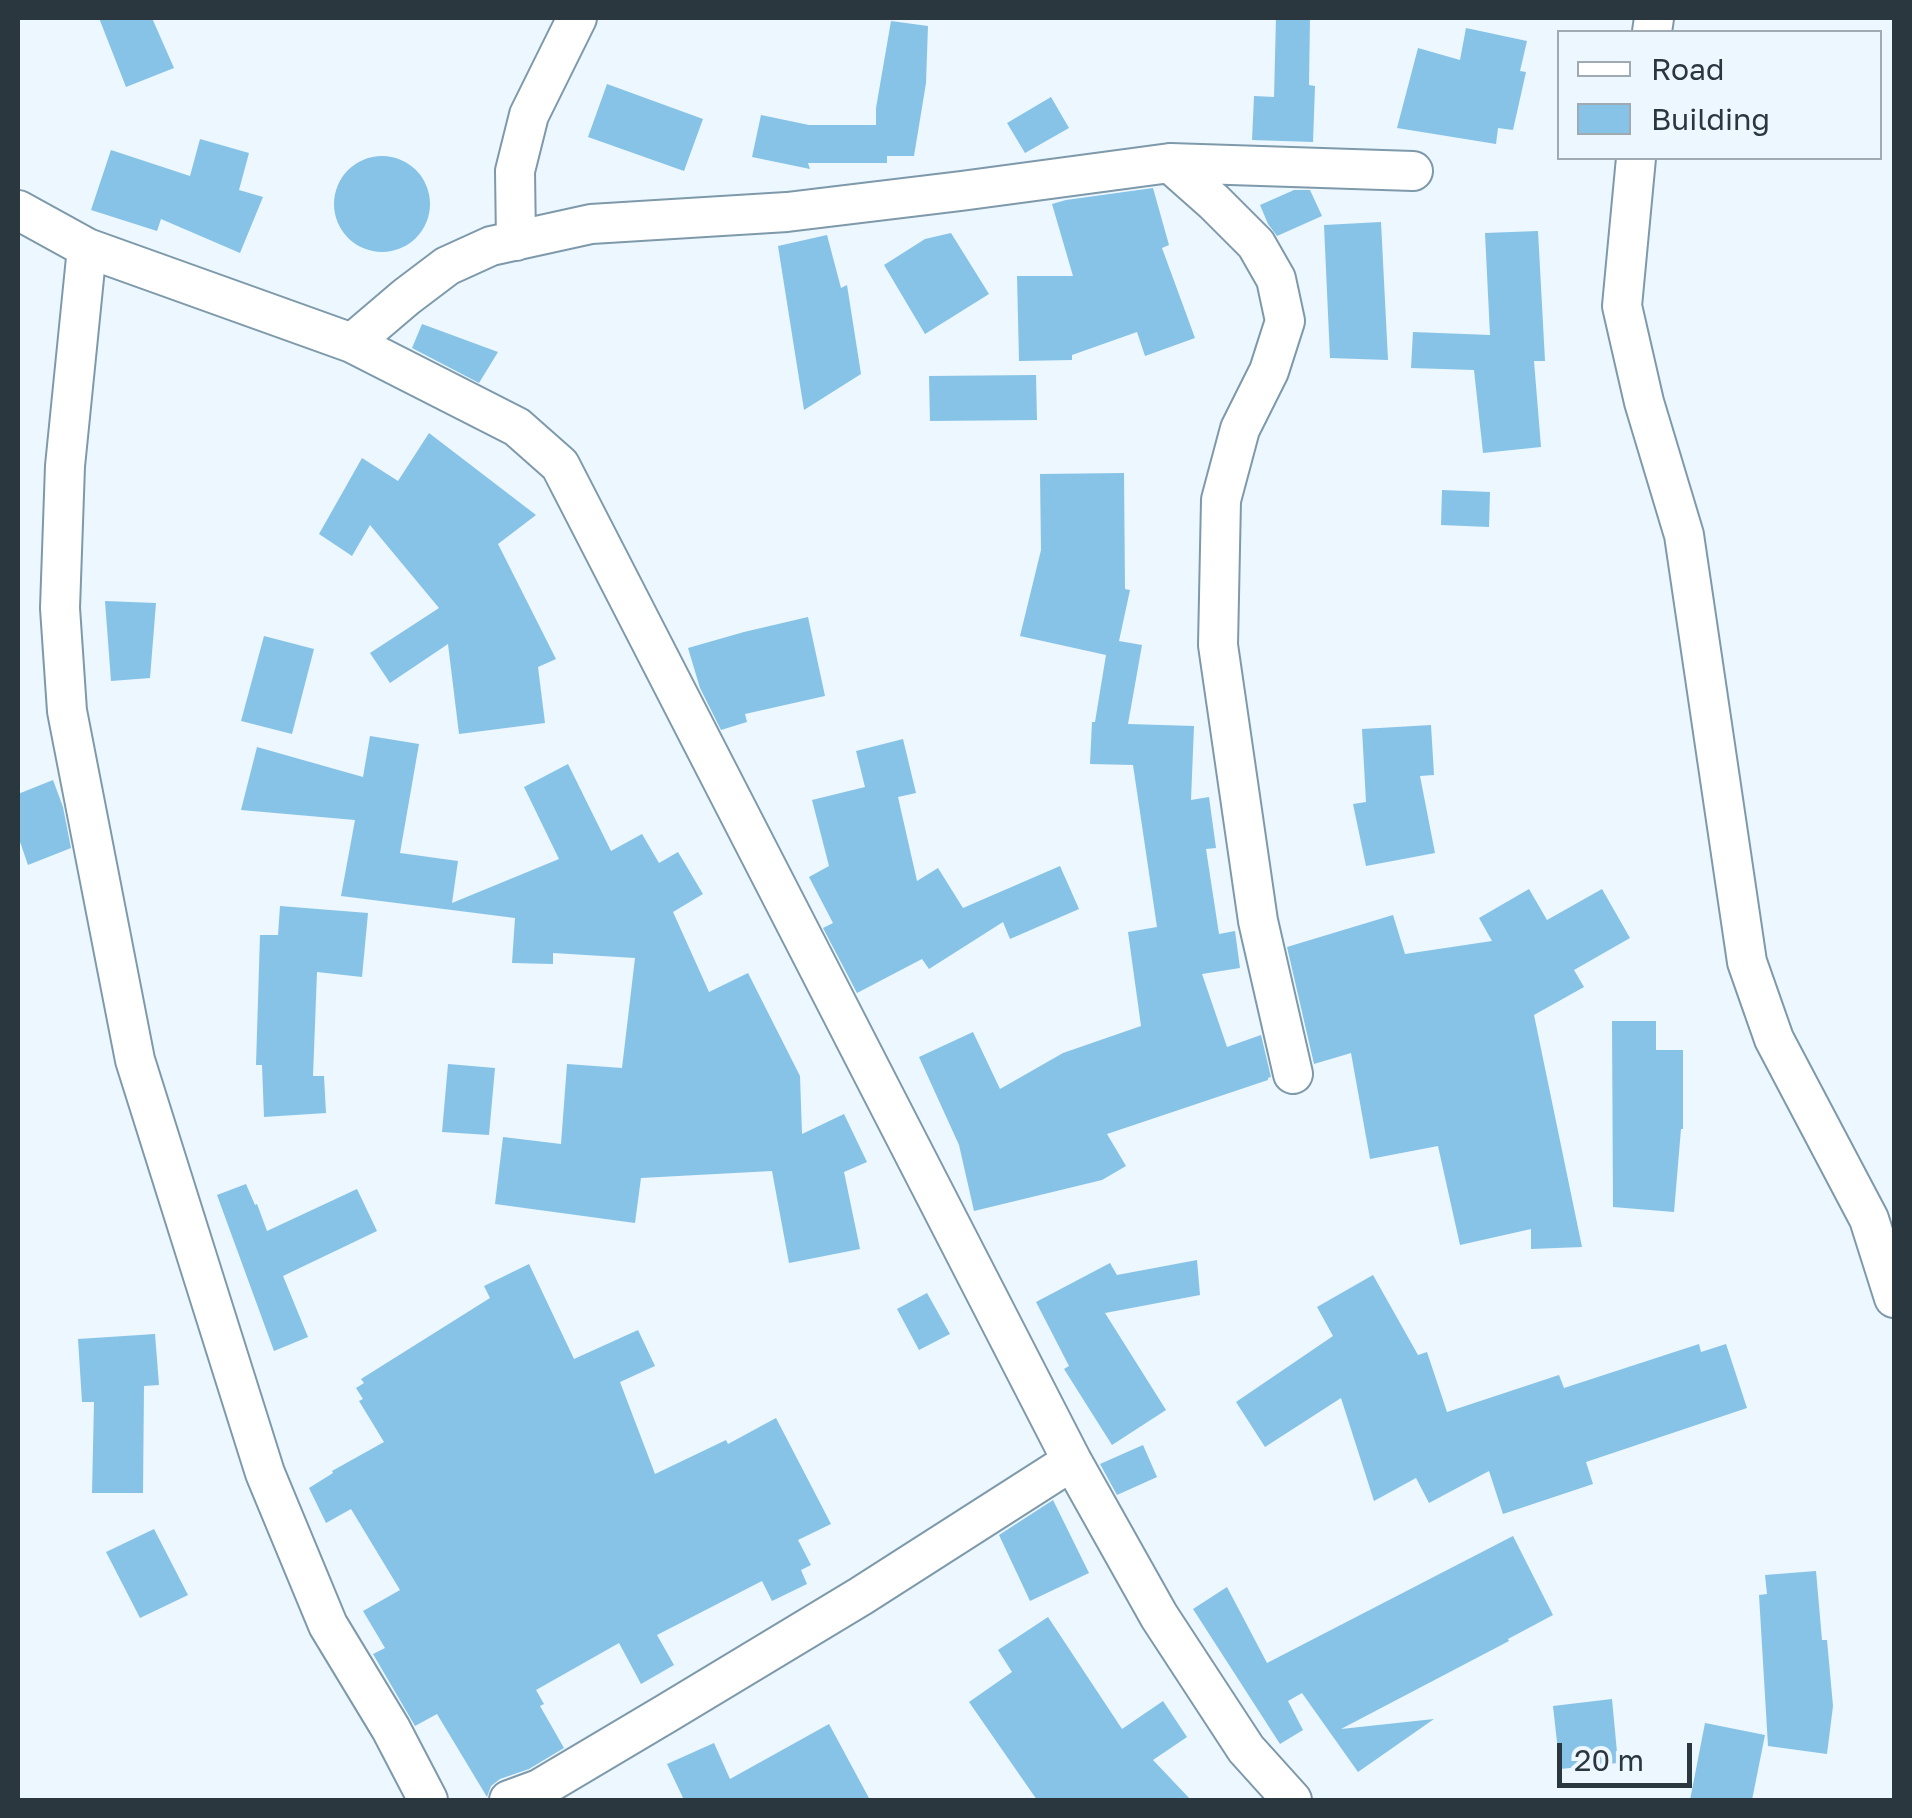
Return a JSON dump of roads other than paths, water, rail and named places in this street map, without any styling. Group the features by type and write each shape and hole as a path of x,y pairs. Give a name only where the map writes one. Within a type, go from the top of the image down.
{"street":[{"path":"516,241 515,171 529,114 577,18"},
{"path":"1636,160 1622,306 1644,402 1684,535 1747,962 1774,1039 1869,1219 1894,1298"},
{"path":"1170,163 1256,244 1276,279 1285,320 1269,371 1240,429 1222,500 1218,645 1258,921 1293,1074"},
{"path":"352,343 447,266 491,246 591,224 787,212 1170,163 1413,171"},
{"path":"18,210 88,248 352,343 517,427 560,465 1072,1461 1159,1616 1246,1749 1292,1800"},
{"path":"88,248 65,466 61,625 67,712 135,1060 265,1473 328,1625 392,1729 428,1800"},
{"path":"508,1800 540,1789 668,1713 1072,1461"}]}
